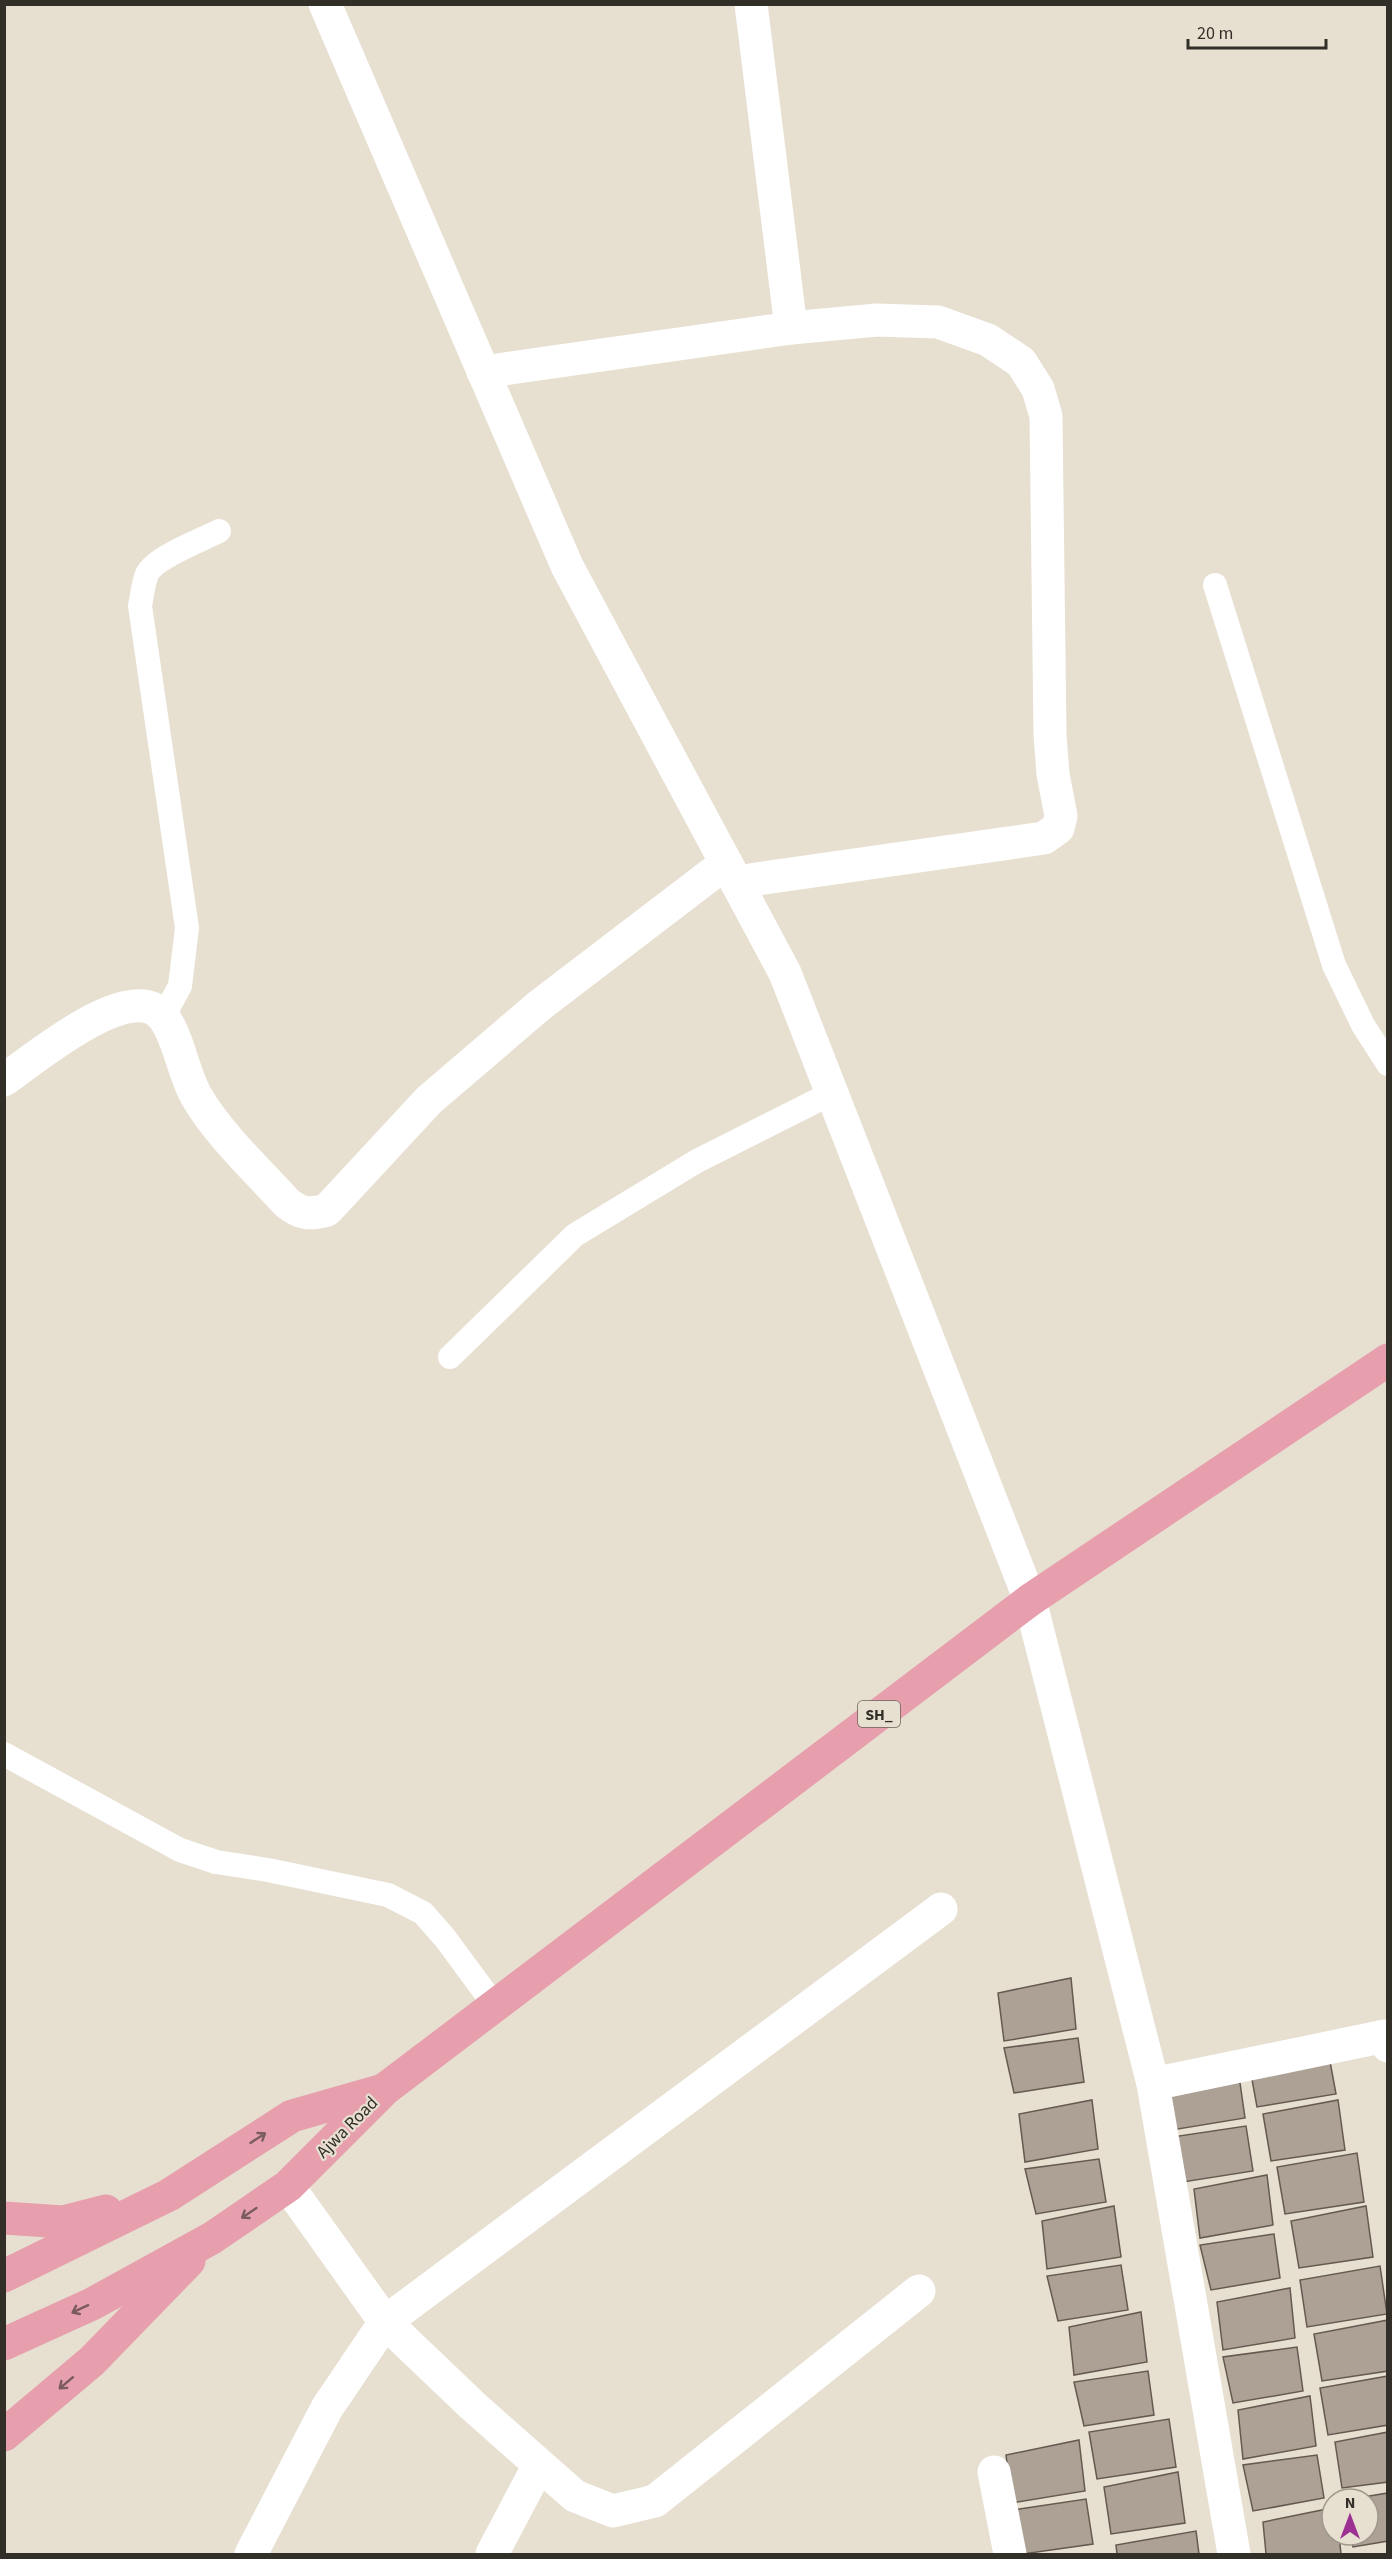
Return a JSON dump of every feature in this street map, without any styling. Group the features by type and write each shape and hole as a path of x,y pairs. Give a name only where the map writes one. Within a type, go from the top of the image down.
{"main road":[{"name":"SH_","path":"385,2089 1030,1600 1388,1360"},
{"name":"Ajwa Road","path":"4,2344 92,2304 212,2238 288,2186 385,2089"},
{"name":"Ajwa Road","path":"4,2276 169,2196 292,2116 385,2089"},
{"path":"4,2218 63,2222 169,2196"},
{"path":"4,2436 93,2361 212,2238"}],"street":[{"path":"325,4 567,566 785,973 1030,1600 1153,2084 1234,2554"},
{"path":"751,4 791,328"},
{"path":"4,1080 87,1022 119,1008 147,1007 163,1017 197,1097 217,1125 287,1203 298,1212 309,1215 327,1210 438,1093 540,1005 731,873 1044,838 1058,828 1061,816 1053,774 1050,735 1046,416 1038,389 1021,362 988,340 938,322 877,320 791,328 483,372"},
{"path":"251,2554 327,2408 385,2322 941,1910"},
{"path":"1153,2084 1385,2036 1388,2046"},
{"path":"288,2186 385,2322 473,2406 575,2496 613,2511 655,2501 919,2291"},
{"path":"492,2554 539,2465"},
{"path":"994,2472 1010,2554"}],"lane":[{"path":"163,1017 180,986 187,928 140,606 148,572 160,561 219,531"},
{"path":"1215,585 1334,965 1363,1025 1388,1064"},
{"path":"450,1357 575,1235 697,1161 832,1094"},
{"path":"4,1754 180,1850 216,1862 268,1870 388,1895 423,1913 445,1938 495,2006"}],"building":[{"path":"1071,1978 1076,2029 1004,2041 998,1993"},
{"path":"1078,2038 1084,2082 1014,2093 1004,2048"},
{"path":"1329,2056 1336,2094 1257,2107 1251,2074"},
{"path":"1239,2076 1245,2118 1172,2130 1168,2091"},
{"path":"1092,2100 1098,2149 1025,2162 1019,2114"},
{"path":"1338,2100 1345,2150 1271,2161 1263,2114"},
{"path":"1246,2126 1253,2171 1183,2182 1172,2137"},
{"path":"1357,2153 1364,2202 1285,2214 1277,2167"},
{"path":"1099,2159 1106,2202 1036,2214 1025,2169"},
{"path":"1267,2175 1273,2225 1200,2238 1194,2189"},
{"path":"1114,2206 1121,2257 1047,2269 1042,2221"},
{"path":"1366,2206 1373,2257 1299,2268 1291,2221"},
{"path":"1274,2234 1280,2278 1211,2290 1200,2245"},
{"path":"1121,2265 1128,2310 1058,2321 1047,2276"},
{"path":"1380,2266 1387,2314 1307,2327 1300,2280"},
{"path":"1290,2288 1295,2338 1223,2350 1217,2302"},
{"path":"1141,2312 1147,2362 1074,2375 1069,2327"},
{"path":"1388,2320 1388,2371 1322,2381 1314,2334"},
{"path":"1297,2347 1303,2391 1233,2403 1223,2357"},
{"path":"1148,2371 1154,2415 1084,2426 1074,2382"},
{"path":"1388,2376 1388,2425 1328,2435 1320,2388"},
{"path":"1310,2396 1316,2446 1243,2459 1238,2410"},
{"path":"1169,2419 1176,2467 1097,2479 1089,2432"},
{"path":"1388,2432 1388,2482 1342,2487 1335,2442"},
{"path":"1079,2440 1085,2491 1012,2503 1006,2455"},
{"path":"1317,2455 1322,2487 1320,2487 1320,2499 1253,2511 1243,2465"},
{"path":"1178,2472 1185,2523 1111,2534 1104,2487"},
{"path":"1388,2493 1388,2541 1380,2542 1380,2494"},
{"path":"1086,2499 1093,2544 1023,2554 1012,2510"},
{"path":"1320,2510 1320,2547 1340,2547 1341,2554 1266,2554 1263,2522"},
{"path":"1196,2531 1199,2554 1117,2554 1116,2545"}]}
